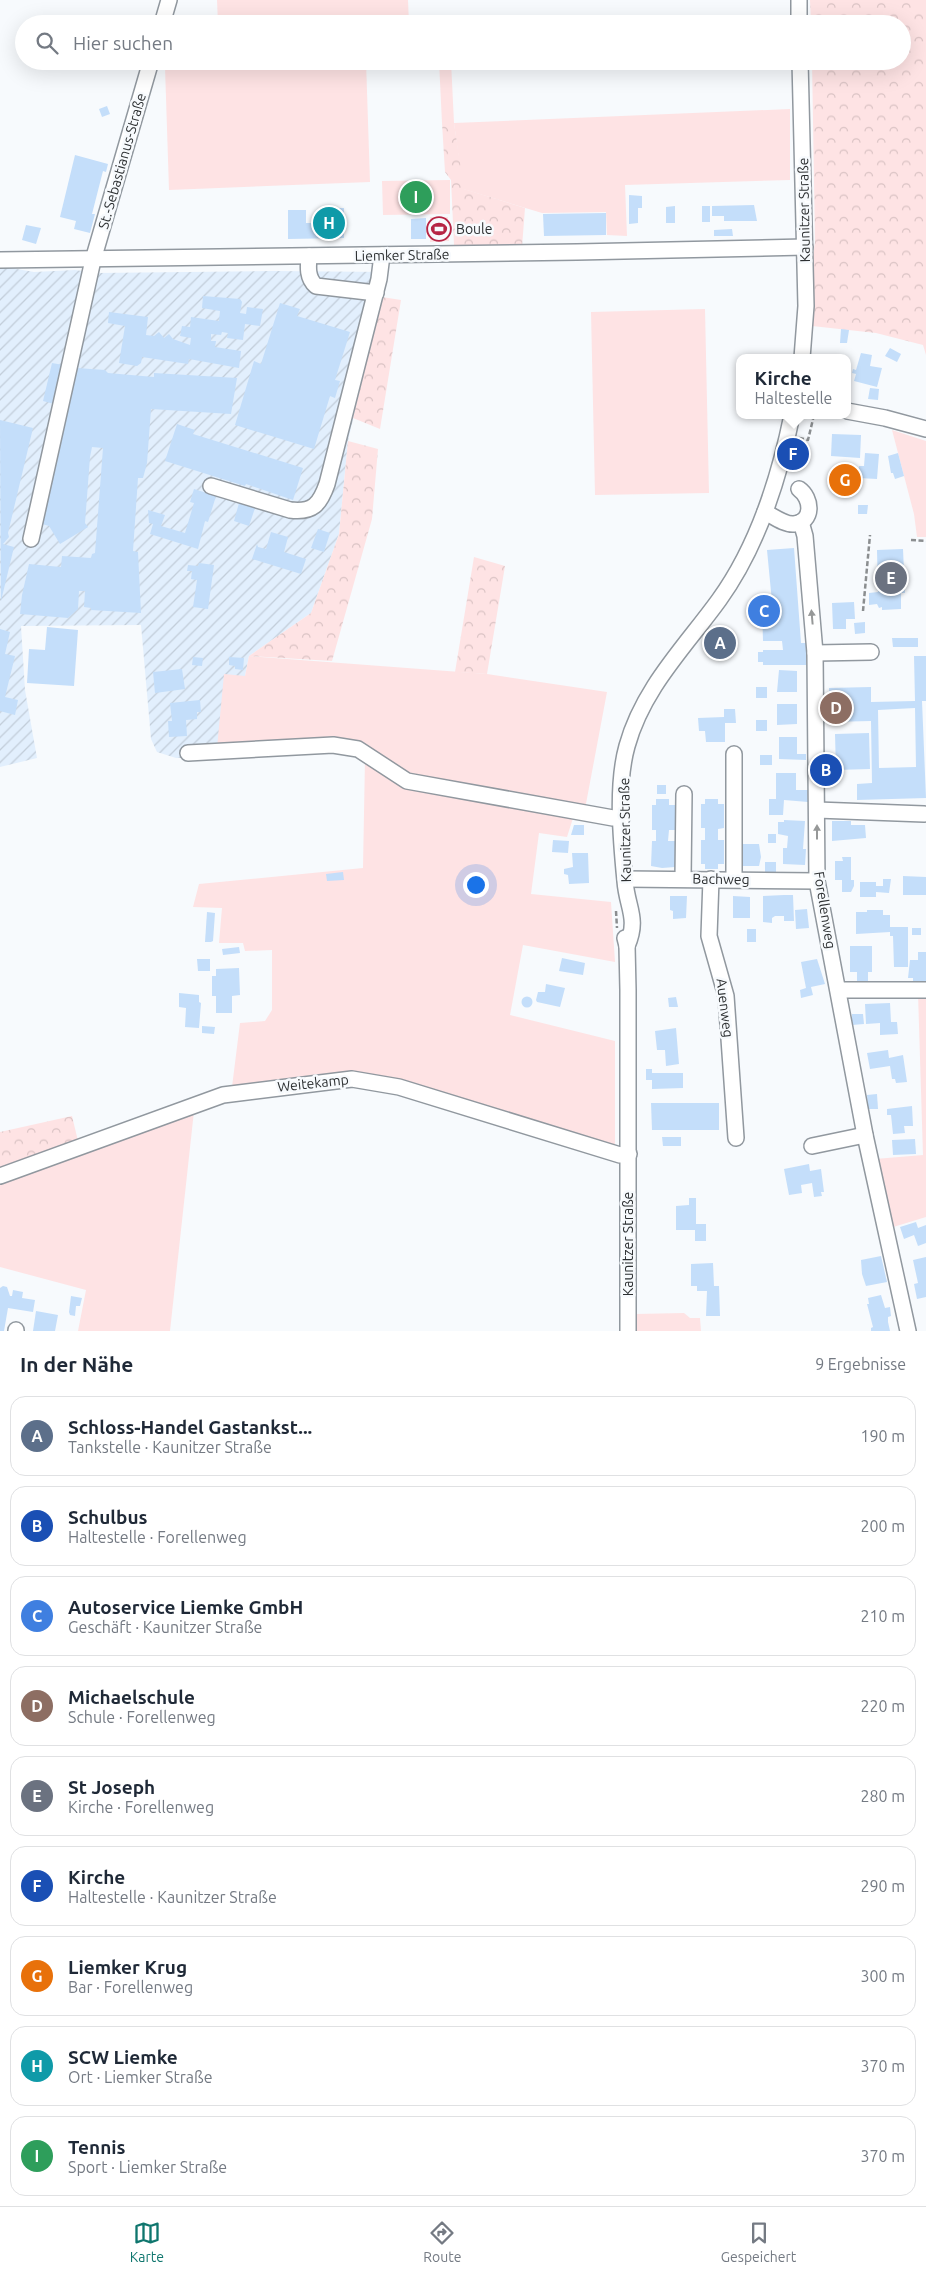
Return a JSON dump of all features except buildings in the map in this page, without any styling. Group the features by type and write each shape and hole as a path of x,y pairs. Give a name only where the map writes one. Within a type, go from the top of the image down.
{"street":[{"path":"165,15 169,0"},
{"path":"799,0 799,15"},
{"name":"St.-Sebastianus-Straße","path":"31,538 94,260 148,70"},
{"name":"Kaunitzer Straße","path":"800,70 806,306 802,354"},
{"name":"Liemker Straße","path":"0,260 382,255 804,246"},
{"path":"211,486 290,510 302,512 317,504 327,484 376,293 382,255"},
{"path":"309,256 308,268 311,281 316,286 376,293"},
{"path":"851,412 885,418 926,429"},
{"name":"Kaunitzer Straße","path":"628,1331 627,946 623,933 622,911 627,898 622,818 622,782 627,747 640,709 656,682 720,599 744,558 765,512 781,462 791,419"},
{"path":"765,512 789,524 801,522 808,515 809,503 808,497 799,489"},
{"name":"Forellenweg","path":"801,522 805,536 815,653 817,881 865,1135 908,1331"},
{"path":"815,653 871,652"},
{"path":"188,753 333,745 358,750 407,781 612,818 622,818"},
{"path":"734,754 734,880"},
{"path":"683,878 684,794"},
{"path":"817,810 924,814"},
{"name":"Bachweg","path":"625,879 683,878 817,881"},
{"name":"Auenweg","path":"711,879 709,936 726,996 736,1138"},
{"path":"839,990 926,990"},
{"name":"Weitekamp","path":"0,1176 223,1095 352,1079 399,1087 620,1155 629,1154"},
{"path":"812,1146 865,1135"}],"path":[{"path":"808,440 813,419"},
{"path":"864,611 870,535"},
{"path":"911,540 926,541"}],"shaded area":[{"path":"0,266 34,272 75,270 97,273 387,272 348,441 339,534 311,613 249,656 245,676 217,748 196,758 176,758 157,752 151,739 141,625 21,626 25,690 37,758 0,767"}],"green space":[{"path":"217,0 408,0 409,15 218,15"},
{"path":"810,0 926,0 926,355 923,345 876,333 812,326 812,264 815,242 812,70 911,70 911,15 811,15"},
{"path":"165,70 366,70 370,182 169,190"},
{"path":"439,70 451,70 454,123 442,123"},
{"path":"790,109 790,180 625,185 627,236 607,235 606,212 542,213 463,189 454,123"},
{"path":"442,123 454,123 464,189 525,208 522,247 454,245 451,180 445,172"},
{"path":"450,180 450,214 383,215 382,181"},
{"name":"Boule","path":"430,217 448,217 449,241 430,242"},
{"path":"382,297 401,300 380,429 353,418"},
{"path":"705,309 709,493 595,495 591,312"},
{"path":"892,430 926,441 926,537 917,537 914,514"},
{"path":"348,441 378,449 372,519 332,661 249,656 311,613 339,534"},
{"path":"474,557 505,566 487,674 455,672"},
{"path":"249,656 487,674 607,692 585,809 405,775 367,750 217,748 224,674 245,676"},
{"path":"365,759 400,783 574,815 567,837 539,833 531,894 611,902 615,962 523,945 510,1015 615,1041 615,1148 401,1083 232,1087 240,1023 265,1021 272,1010 272,950 245,951 243,943 219,943 222,908 193,907 199,884 363,868"},
{"path":"918,993 926,993 926,1217 890,1228 875,1159 923,1155"},
{"path":"194,1111 170,1331 78,1331 86,1290 0,1267 0,1185"},
{"path":"72,1116 78,1141 0,1170 0,1132"},
{"path":"684,1313 690,1318 700,1318 701,1331 635,1331 635,1314"}],"place":[{"name":"Tennis","path":"416,197"},
{"name":"SCW Liemke","path":"329,223"},
{"name":"Boule","path":"439,229"},
{"name":"Kirche","path":"793,454"},
{"name":"Liemker Krug","path":"845,480"},
{"name":"St Joseph","path":"891,578"},
{"name":"Autoservice Liemke GmbH","path":"764,611"},
{"name":"Schloss-Handel Gastankst...","path":"720,643"},
{"name":"Michaelschule","path":"836,708"},
{"name":"Schulbus","path":"826,770"}]}
